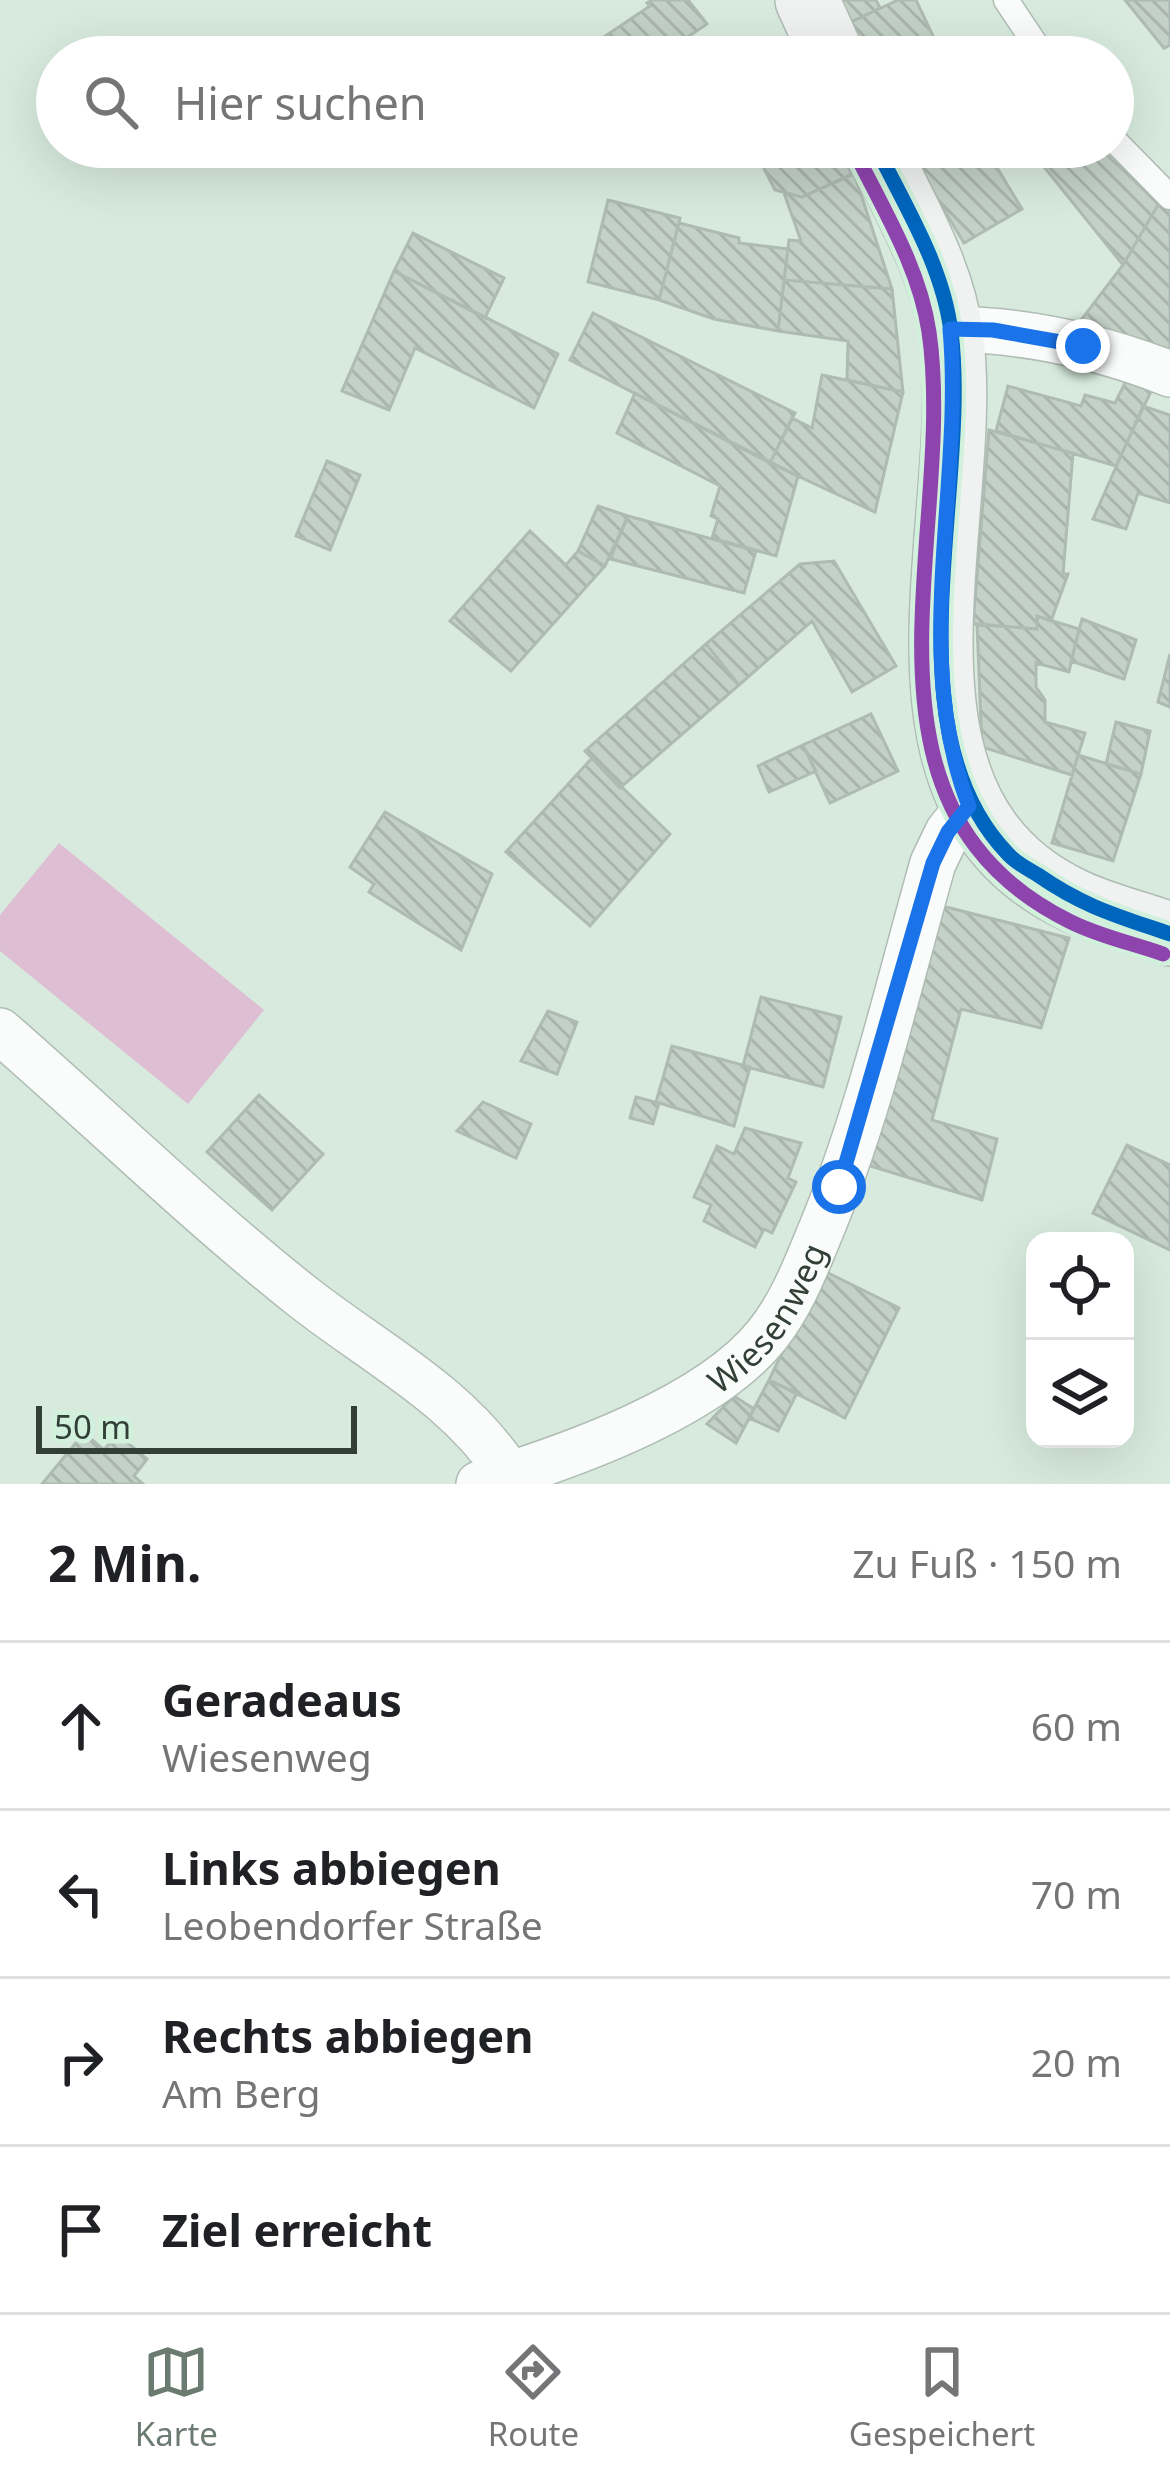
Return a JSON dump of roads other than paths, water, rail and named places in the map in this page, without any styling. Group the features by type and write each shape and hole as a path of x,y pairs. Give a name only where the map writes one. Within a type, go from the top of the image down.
{"main road":[{"path":"807,0 823,36"},
{"path":"886,168 922,243 950,329 954,376 941,627 955,770 969,806 999,843 1047,883 1074,900 1170,934"}],"street":[{"path":"950,329 1036,336 1125,357 1170,374"},
{"name":"Wiesenweg","path":"494,1479 599,1441 673,1407 725,1373 765,1338 788,1305 839,1187 933,863 948,832 969,806"},
{"path":"0,1030 302,1296 437,1394 485,1438 494,1479"}],"lane":[{"path":"1006,0 1030,36"},
{"path":"1134,160 1170,197"}]}
